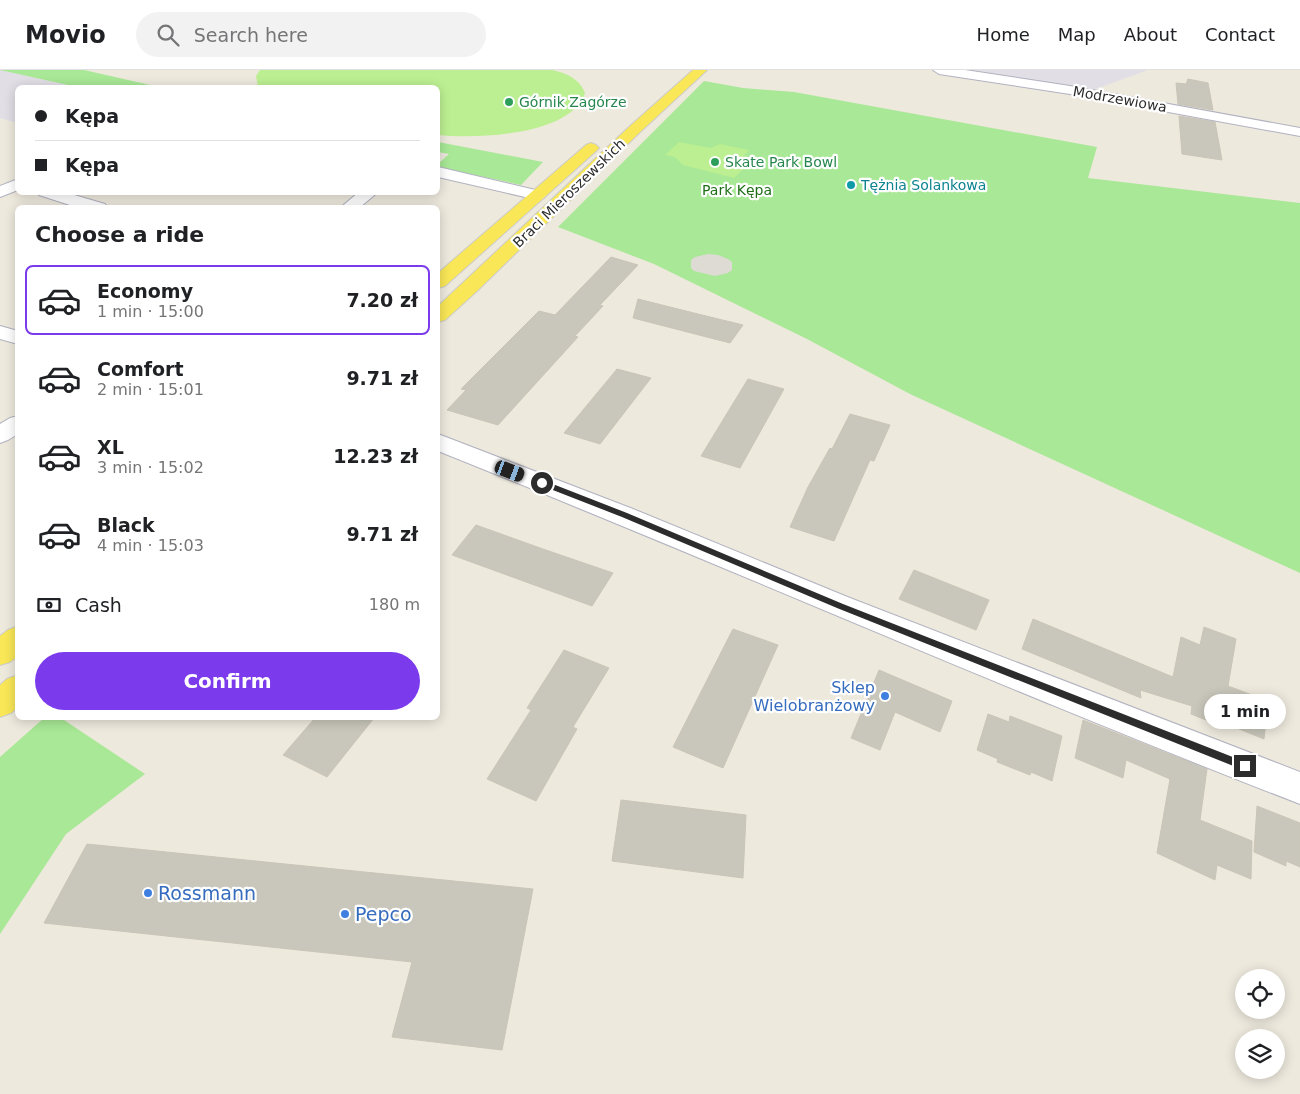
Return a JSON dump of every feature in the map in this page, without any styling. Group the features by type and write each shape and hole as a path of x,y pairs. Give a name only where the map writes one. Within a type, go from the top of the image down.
{"main road":[{"path":"656,91 682,70"},
{"name":"Braci Mieroszewskich","path":"440,314 564,199 658,106 701,70"},
{"name":"Braci Mieroszewskich","path":"440,280 643,102"},
{"path":"0,653 15,640"},
{"path":"0,704 15,691"}],"street":[{"name":"Modrzewiowa","path":"939,70 1070,90 1300,132"},
{"path":"440,172 538,195"},
{"path":"0,180 15,184"},
{"path":"0,192 15,185"},
{"path":"55,195 89,205"},
{"path":"351,205 361,195"},
{"path":"0,332 15,337"},
{"path":"0,435 15,425"},
{"path":"440,443 624,515 840,606 1300,788"}],"shaded area":[{"path":"0,70 68,85 15,85 15,122 0,118"},
{"path":"957,70 1148,70 1093,90"},
{"path":"708,254 728,259 732,262 732,270 715,276 694,271 691,268 691,260"}],"green space":[{"path":"0,70 84,70 150,85 68,85"},
{"name":"Górnik Zagórze","path":"260,70 552,70 572,77 579,83 585,93 576,107 561,118 542,126 520,132 497,135 454,136 440,135 440,85 258,85 256,76"},
{"name":"Park Kępa","path":"704,81 743,88 794,92 1097,147 1088,178 1300,203 1300,573 910,394 807,339 654,264 558,227"},
{"path":"440,142 543,162 521,185 440,167 440,162 449,154 440,152"},
{"name":"Skate Park Bowl","path":"679,142 711,148 720,144 749,150 744,156 754,159 734,178 683,165 675,157 665,155"},
{"path":"42,720 64,720 145,774 66,834 0,934 0,757"}],"building":[{"path":"1188,79 1208,83 1213,110 1178,104 1176,83 1186,84"},
{"path":"1179,116 1215,122 1222,160 1182,154"},
{"path":"611,257 638,265 600,305 603,306 575,336 578,337 498,425 447,410 466,390 461,389 539,311 555,315"},
{"path":"638,299 743,325 730,343 633,318"},
{"path":"617,369 651,378 600,444 564,433"},
{"path":"748,379 784,389 740,468 701,456"},
{"path":"850,414 890,425 874,461 870,460 834,541 790,527 808,487 830,448 832,449"},
{"path":"476,525 613,573 592,606 452,555"},
{"path":"914,570 989,600 976,630 899,599"},
{"path":"1033,619 1173,677 1181,637 1200,645 1204,627 1236,639 1228,686 1268,701 1264,739 1227,724 1226,728 1191,714 1192,706 1140,690 1141,698 1022,649"},
{"path":"733,629 778,645 723,768 673,747"},
{"path":"564,650 609,668 573,727 577,729 536,801 487,779 531,710 527,708"},
{"path":"879,670 952,701 940,732 895,712 880,750 851,738"},
{"path":"988,714 1009,722 1010,716 1062,736 1052,781 1031,772 1030,775 997,762 998,759 977,750"},
{"path":"313,720 372,720 327,777 283,755"},
{"path":"1083,720 1207,769 1200,820 1252,841 1251,879 1217,865 1215,880 1157,853 1170,779 1126,760 1123,778 1075,758"},
{"path":"621,800 746,815 743,878 612,861"},
{"path":"1257,806 1300,823 1300,867 1286,861 1286,866 1254,852"},
{"path":"87,844 533,889 502,1050 392,1037 412,962 44,923"}],"place":[{"name":"Górnik Zagórze","path":"509,102"},
{"name":"Skate Park Bowl","path":"715,162"},
{"name":"Tężnia Solankowa","path":"851,185"},
{"name":"Sklep Wielobranżowy","path":"885,696"},
{"name":"Rossmann","path":"148,893"},
{"name":"Pepco","path":"345,914"}],"route":[{"path":"542,483 624,515 840,606 1245,766"}]}
